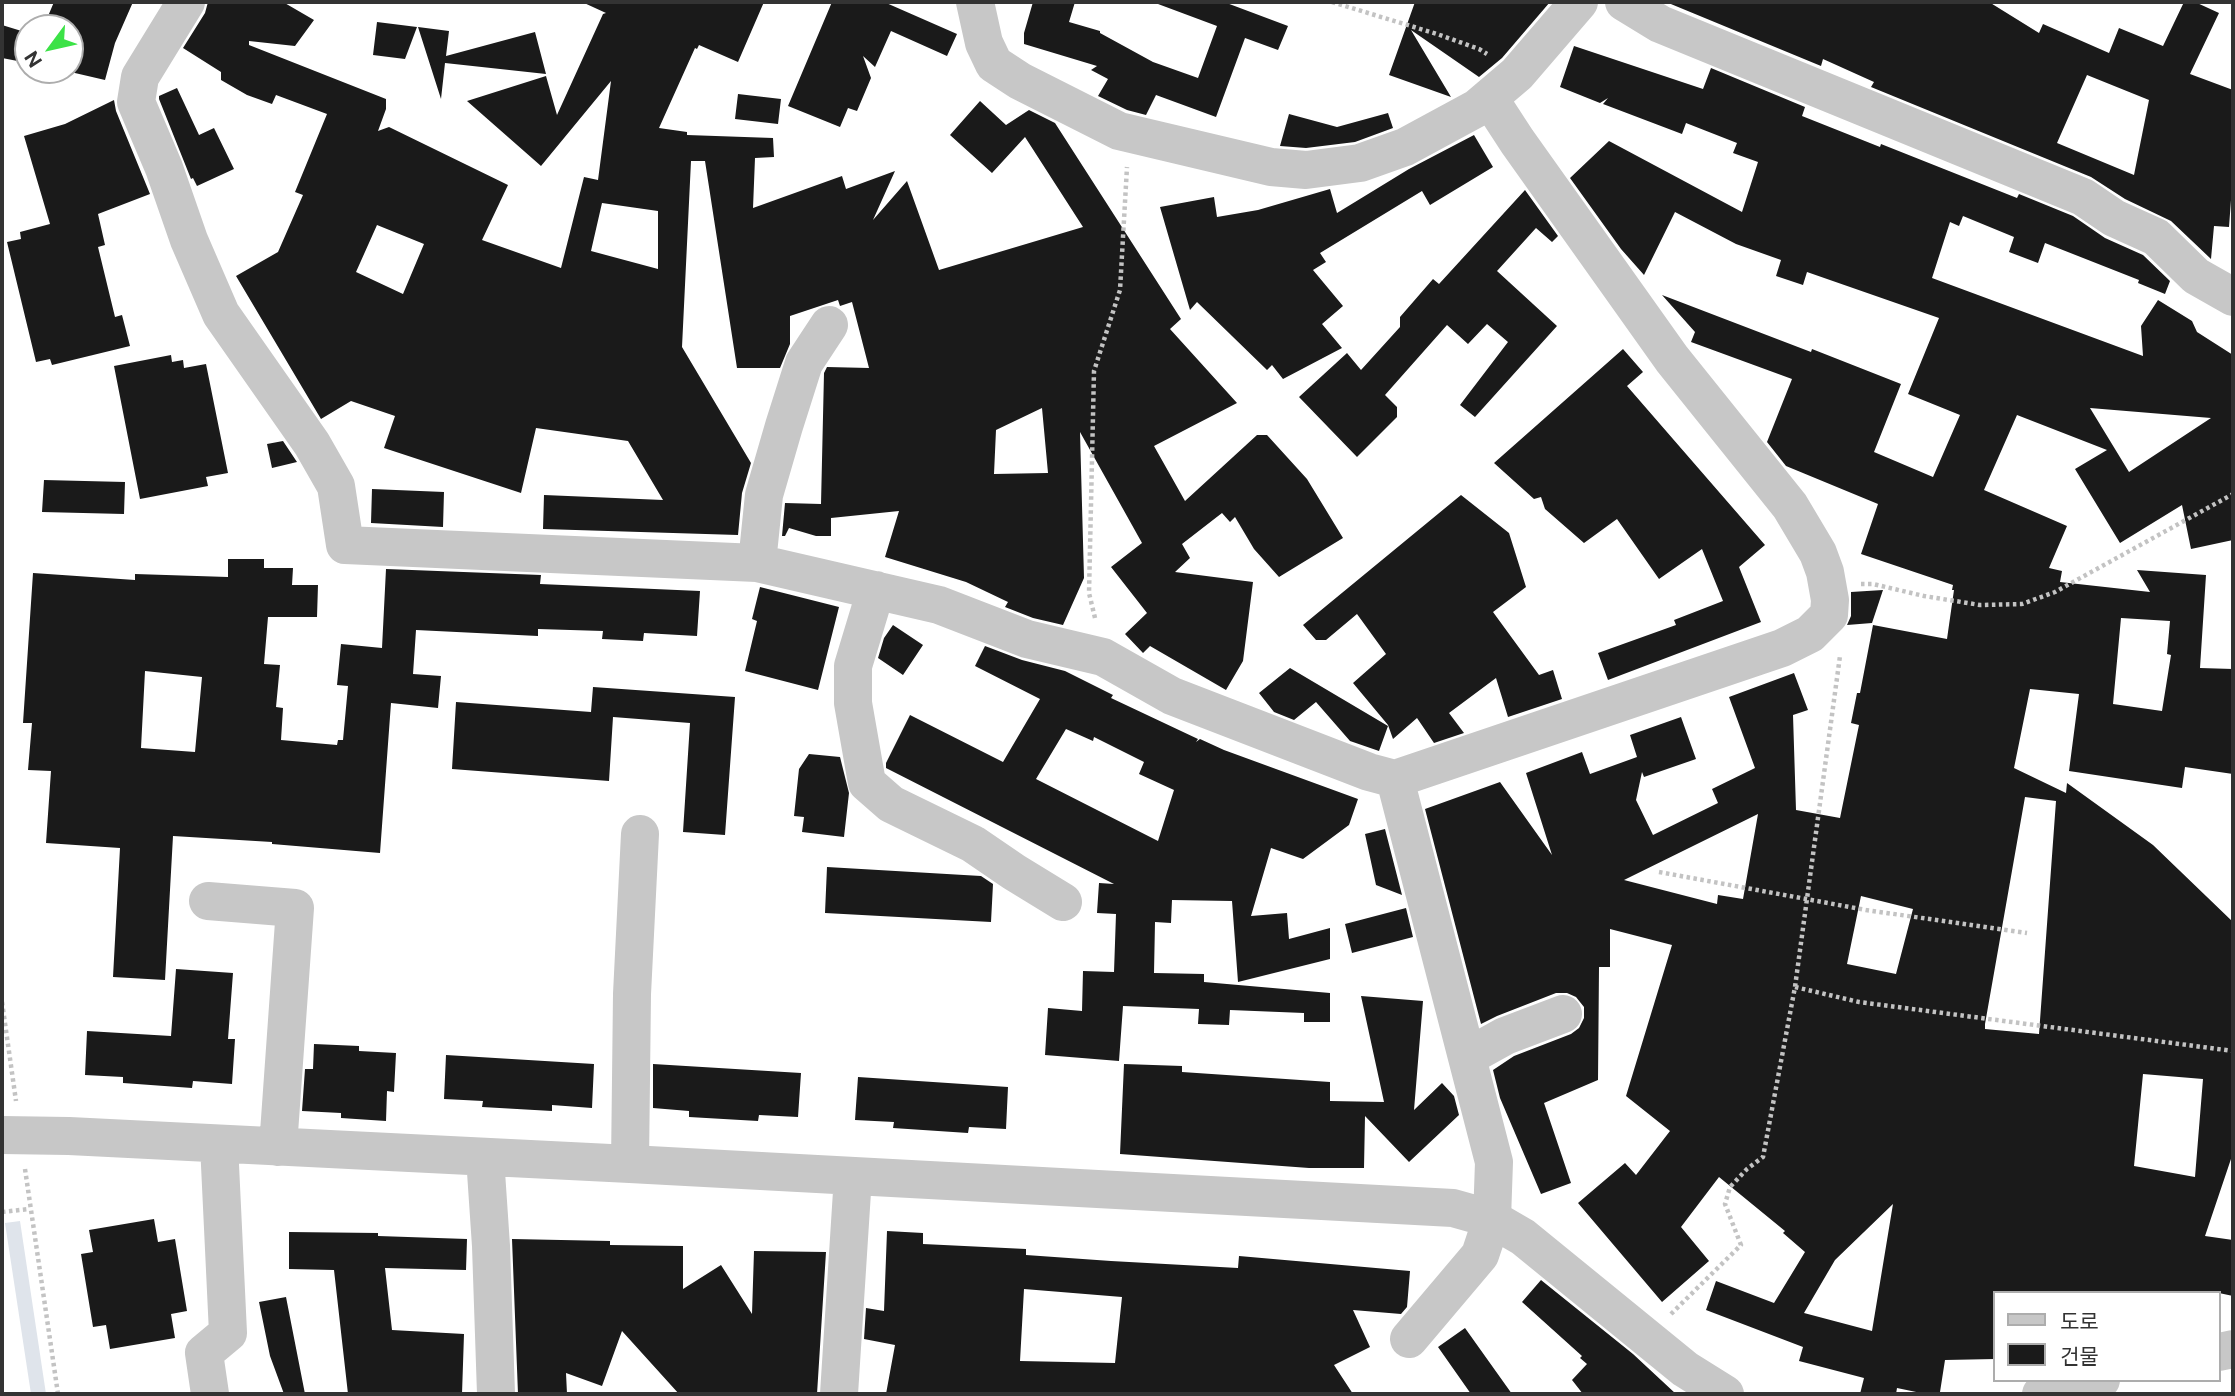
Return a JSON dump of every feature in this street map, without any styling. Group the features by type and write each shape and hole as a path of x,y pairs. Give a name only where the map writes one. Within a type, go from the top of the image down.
{"street":[{"path":"186,2 140,77 136,102 164,168 189,240 221,314 312,444 336,486 345,545 757,563 939,605 1027,639 1103,657 1172,696 1369,772 1395,779 1782,648 1811,634 1828,599 1818,553 1790,506 1672,359 1517,141 1503,86"},
{"path":"975,2 984,43 995,64 1020,81 1119,131 1271,167 1306,170 1360,163 1405,147 1477,108 1503,86 1579,2"},
{"path":"1624,2 1660,24 2083,197 2114,218 2156,237 2196,276 2233,297"},
{"path":"757,563 764,495 784,426 804,363 829,325"},
{"path":"876,590 853,666 853,703 867,783 891,804 973,844 1063,902"},
{"path":"1395,779 1494,1161 1492,1219 1480,1255 1409,1339"},
{"path":"630,1164 632,994 640,835"},
{"path":"208,901 295,908 278,1147"},
{"path":"1467,1057 1506,1036 1563,1014"},
{"path":"12,1135 630,1164 1453,1208 1492,1219 1522,1237 1685,1369 1725,1394"},
{"path":"210,1394 204,1353 228,1333 219,1144"},
{"path":"485,1157 496,1394"},
{"path":"839,1394 853,1176"},
{"path":"2041,1394 2092,1382"}],"path":[{"path":"1332,2 1479,49 1503,86"},
{"path":"1103,657 1089,593 1094,370 1120,290 1129,134"},
{"path":"1648,1339 1680,1302 1741,1245 1726,1204 1730,1187 1746,1169 1763,1157 1795,987 1841,644 1828,599 1872,584 1980,605 2022,604 2055,592 2233,494"},
{"path":"1659,872 1807,900 2027,933"},
{"path":"1795,987 1859,1002 2233,1051"},
{"path":"2,1002 12,1135 29,1209 58,1394"},
{"path":"2,1212 29,1209"}],"shaded area":[{"path":"20,1221 46,1394 31,1394 5,1223"}],"building":[{"path":"54,2 133,2 115,43 105,80 84,75 84,14 49,14"},
{"path":"208,2 283,2 314,20 295,46 249,41 249,45 386,99 386,109 378,131 389,127 508,185 482,240 561,268 584,177 598,180 611,81 541,166 467,101 546,76 557,115 603,14 606,13 582,2 764,2 738,62 699,45 695,48 659,128 687,132 687,135 773,138 774,157 755,158 753,208 842,176 846,189 895,171 873,220 907,181 939,270 1083,227 1025,137 992,173 950,135 980,101 1006,125 1029,110 1055,123 1181,319 1170,329 1237,403 1154,446 1185,501 1257,435 1267,435 1307,479 1343,538 1279,577 1254,549 1235,517 1230,522 1222,513 1182,544 1190,558 1175,572 1253,582 1243,661 1226,690 1150,646 1143,653 1125,634 1147,613 1111,567 1142,543 1080,432 1084,578 1063,625 1033,618 1005,607 1008,602 966,582 885,557 899,511 831,518 831,536 816,536 789,528 785,536 782,536 785,503 821,504 824,373 827,367 869,368 852,302 840,306 838,300 790,316 790,344 780,368 737,368 705,161 691,161 682,347 751,463 742,493 738,535 543,529 544,495 663,500 628,441 536,428 521,493 384,448 395,416 351,401 321,419 236,276 278,252 303,195 295,192 327,114 276,95 272,104 247,95 221,80 221,72 183,48 205,13","holes":["602,203 658,211 658,269 591,251","377,225 424,244 403,294 356,272","1042,408 1048,473 994,474 996,430"]},
{"path":"832,2 884,2 957,34 947,56 891,31 875,67 863,56 871,78 857,111 848,108 840,127 788,106"},
{"path":"1033,2 1075,2 1069,22 1100,31 1153,62 1198,78 1217,26 1158,2 1224,2 1288,26 1278,50 1245,38 1216,117 1156,95 1146,115 1127,110 1098,96 1108,79 1091,70 1097,66 1024,44 1024,33"},
{"path":"1415,2 1550,2 1502,58 1479,77 1411,30 1451,97 1389,75"},
{"path":"1666,2 1989,2 2039,33 2043,24 2109,53 2119,28 2163,46 2184,2 2195,2 2219,13 2190,74 2233,90 2233,173 2229,227 2214,226 2211,259 2171,221 2125,199 2091,177 1871,87 1874,82 1823,59 1821,66","holes":["2087,75 2149,100 2134,175 2057,143"]},
{"path":"377,22 417,27 405,59 373,55"},
{"path":"2,25 14,29 14,60 2,58"},
{"path":"418,27 449,31 446,56 535,32 546,74 445,63 441,99"},
{"path":"1574,46 1703,89 1711,68 1805,107 1802,116 2017,198 2019,194 2073,216 2105,238 2143,255 2170,281 2165,294 2138,283 2139,280 2045,243 2038,263 2009,252 2014,237 1963,216 1959,226 1950,222 1932,278 2143,356 2141,326 2158,300 2192,321 2197,332 2233,355 2233,540 2191,549 2182,505 2120,543 2075,469 2107,450 2017,415 1984,490 2067,526 2049,568 2062,571 2060,582 2150,592 2137,570 2206,575 2200,668 2233,669 2233,774 2185,767 2182,788 2069,771 2079,694 2030,689 2014,768 2066,793 2067,783 2153,845 2233,922 2233,1153 2205,1236 2233,1240 2233,1296 2221,1293 2221,1291 1994,1291 1994,1359 1945,1360 1940,1392 1921,1393 1897,1388 1896,1394 1860,1394 1864,1378 1799,1361 1803,1347 1706,1310 1716,1281 1774,1303 1805,1252 1783,1233 1785,1231 1719,1177 1681,1227 1709,1261 1662,1302 1578,1203 1625,1163 1636,1175 1670,1131 1626,1096 1672,945 1610,929 1610,967 1599,967 1598,1080 1544,1103 1571,1183 1541,1194 1500,1098 1493,1070 1514,1056 1571,1034 1579,1028 1584,1018 1584,1007 1576,997 1567,993 1556,993 1481,1024 1425,809 1500,782 1552,855 1526,773 1582,752 1590,774 1637,757 1630,735 1681,717 1696,759 1644,777 1642,772 1636,800 1653,835 1718,803 1712,789 1755,768 1729,697 1794,673 1808,710 1793,715 1796,810 1840,818 1859,725 1851,723 1857,693 1860,693 1873,625 1947,639 1954,590 1953,585 1861,554 1878,504 1786,466 1767,442 1792,379 1691,342 1695,332 1662,295 1901,384 1874,452 1933,477 1960,415 1908,394 1939,318 1807,272 1803,285 1776,276 1781,260 1736,244 1675,212 1644,275 1621,249 1570,178 1609,141 1742,212 1758,162 1733,153 1737,143 1686,123 1682,134 1603,104 1608,98 1600,103 1560,87","holes":["2090,408 2211,418 2129,472","2121,618 2170,621 2167,654 2171,655 2162,711 2113,704","2025,797 2056,801 2039,1034 1985,1029","1758,814 1743,899 1718,895 1717,904 1624,880","1861,896 1913,909 1896,974 1847,964","2143,1074 2203,1079 2195,1177 2134,1166","1893,1204 1872,1331 1804,1313 1835,1260"]},
{"path":"177,88 199,135 214,128 234,169 197,186 193,178 191,179 159,99 159,96"},
{"path":"738,94 781,99 778,124 735,119"},
{"path":"114,100 150,194 98,214 105,245 98,247 115,317 122,315 130,346 52,365 50,359 36,362 7,242 21,239 20,232 50,224 24,136 65,124"},
{"path":"1388,113 1393,128 1355,142 1306,148 1280,146 1289,114 1337,127"},
{"path":"1474,135 1493,167 1430,205 1422,191 1320,253 1326,262 1313,270 1343,306 1322,324 1342,348 1283,379 1272,365 1267,370 1197,302 1190,310 1160,207 1214,197 1217,217 1258,210 1330,189 1337,213 1409,169"},
{"path":"1525,190 1558,236 1552,242 1536,228 1497,271 1557,326 1475,417 1460,405 1508,342 1487,324 1468,344 1447,325 1385,395 1397,407 1397,417 1357,457 1299,397 1347,353 1361,370 1400,327 1400,317 1433,279 1439,284"},
{"path":"1623,349 1643,372 1627,386 1765,545 1739,567 1761,622 1608,680 1598,653 1676,625 1674,620 1723,601 1702,549 1659,579 1617,519 1584,543 1545,509 1541,497 1534,499 1494,463"},
{"path":"171,355 172,362 183,360 184,368 206,364 228,473 206,477 208,486 140,499 114,366"},
{"path":"283,441 297,462 272,468 267,444"},
{"path":"44,480 125,482 124,514 42,512"},
{"path":"372,489 444,492 443,527 371,523"},
{"path":"1461,495 1509,533 1526,587 1493,612 1539,675 1553,670 1562,699 1508,717 1496,678 1449,713 1464,733 1434,743 1417,718 1393,739 1388,725 1353,683 1386,654 1357,614 1326,640 1316,640 1303,625"},
{"path":"228,559 264,559 264,568 293,568 292,585 318,585 317,617 268,617 264,664 280,665 276,707 283,708 281,740 337,745 338,740 343,740 348,686 337,685 341,644 382,648 386,569 541,575 540,584 700,591 697,636 644,633 643,641 602,639 603,631 538,629 538,636 416,630 413,674 441,676 438,708 391,703 380,853 272,842 173,836 165,980 113,977 120,848 46,843 51,771 28,770 32,723 23,723 33,573 135,580 135,574 228,577","holes":["145,671 202,677 195,752 141,748"]},
{"path":"760,587 839,607 818,690 745,671 757,621 752,619"},
{"path":"1883,590 1872,623 1847,625 1851,616 1851,592"},
{"path":"893,625 923,645 903,675 878,658 884,638"},
{"path":"985,646 1022,660 1065,671 1113,695 1111,698 1198,739 1196,742 1200,739 1358,799 1349,825 1303,859 1271,848 1251,916 1287,913 1289,939 1330,928 1330,959 1238,982 1232,901 1172,900 1171,923 1155,922 1154,973 1204,974 1204,982 1330,993 1330,1022 1304,1022 1304,1013 1230,1010 1229,1025 1198,1024 1199,1009 1123,1006 1119,1061 1045,1055 1048,1008 1082,1011 1083,971 1114,972 1116,914 1097,913 1099,883 1114,884 886,768 910,715 1003,762 1040,699 975,666","holes":["1066,729 1093,741 1094,737 1144,762 1139,774 1174,790 1158,841 1036,779"]},
{"path":"1290,668 1388,726 1379,751 1350,741 1316,702 1294,720 1274,712 1259,693"},
{"path":"593,687 735,697 725,835 683,832 690,723 613,717 609,781 452,769 456,702 591,712"},
{"path":"809,754 840,757 849,793 844,837 802,832 804,817 794,816 799,769"},
{"path":"1385,829 1402,895 1376,885 1365,834"},
{"path":"827,867 981,876 993,884 991,922 825,913"},
{"path":"1406,908 1413,937 1352,953 1345,924"},
{"path":"176,969 233,973 228,1039 235,1039 232,1084 193,1081 192,1088 123,1083 123,1077 85,1075 87,1031 171,1036"},
{"path":"1361,996 1423,1001 1414,1110 1442,1083 1454,1096 1459,1115 1409,1162 1365,1116 1364,1168 1309,1168 1120,1154 1124,1064 1182,1066 1182,1072 1330,1082 1330,1101 1384,1102"},
{"path":"314,1044 359,1046 359,1051 396,1053 394,1092 387,1091 386,1121 341,1118 341,1113 302,1111 305,1069 313,1069"},
{"path":"446,1055 594,1064 592,1108 552,1105 552,1111 482,1107 483,1101 444,1099"},
{"path":"653,1064 801,1073 798,1117 759,1115 758,1121 689,1117 689,1111 653,1108"},
{"path":"858,1077 1008,1087 1006,1129 969,1127 968,1133 893,1128 894,1122 855,1120"},
{"path":"154,1219 158,1242 175,1239 187,1311 171,1314 175,1338 110,1349 106,1325 93,1327 81,1254 93,1252 89,1230"},
{"path":"887,1231 923,1233 923,1244 1026,1249 1026,1255 1238,1268 1239,1256 1410,1271 1407,1307 1401,1314 1353,1310 1370,1347 1334,1365 1353,1394 886,1394 895,1345 864,1339 866,1308 884,1311","holes":["1024,1289 1122,1297 1115,1363 1020,1361"]},
{"path":"289,1232 378,1233 378,1236 467,1239 466,1270 385,1268 392,1330 464,1334 462,1394 348,1394 334,1270 289,1269"},
{"path":"512,1239 683,1246 683,1289 721,1265 752,1314 754,1251 826,1252 817,1394 679,1394 622,1331 602,1386 566,1373 567,1394 518,1394"},
{"path":"1541,1280 1633,1354 1676,1394 1583,1394 1572,1380 1587,1364 1580,1358 1582,1356 1522,1302"},
{"path":"286,1297 305,1394 284,1394 270,1356 259,1302"},
{"path":"1465,1328 1512,1394 1471,1394 1438,1347"}]}
